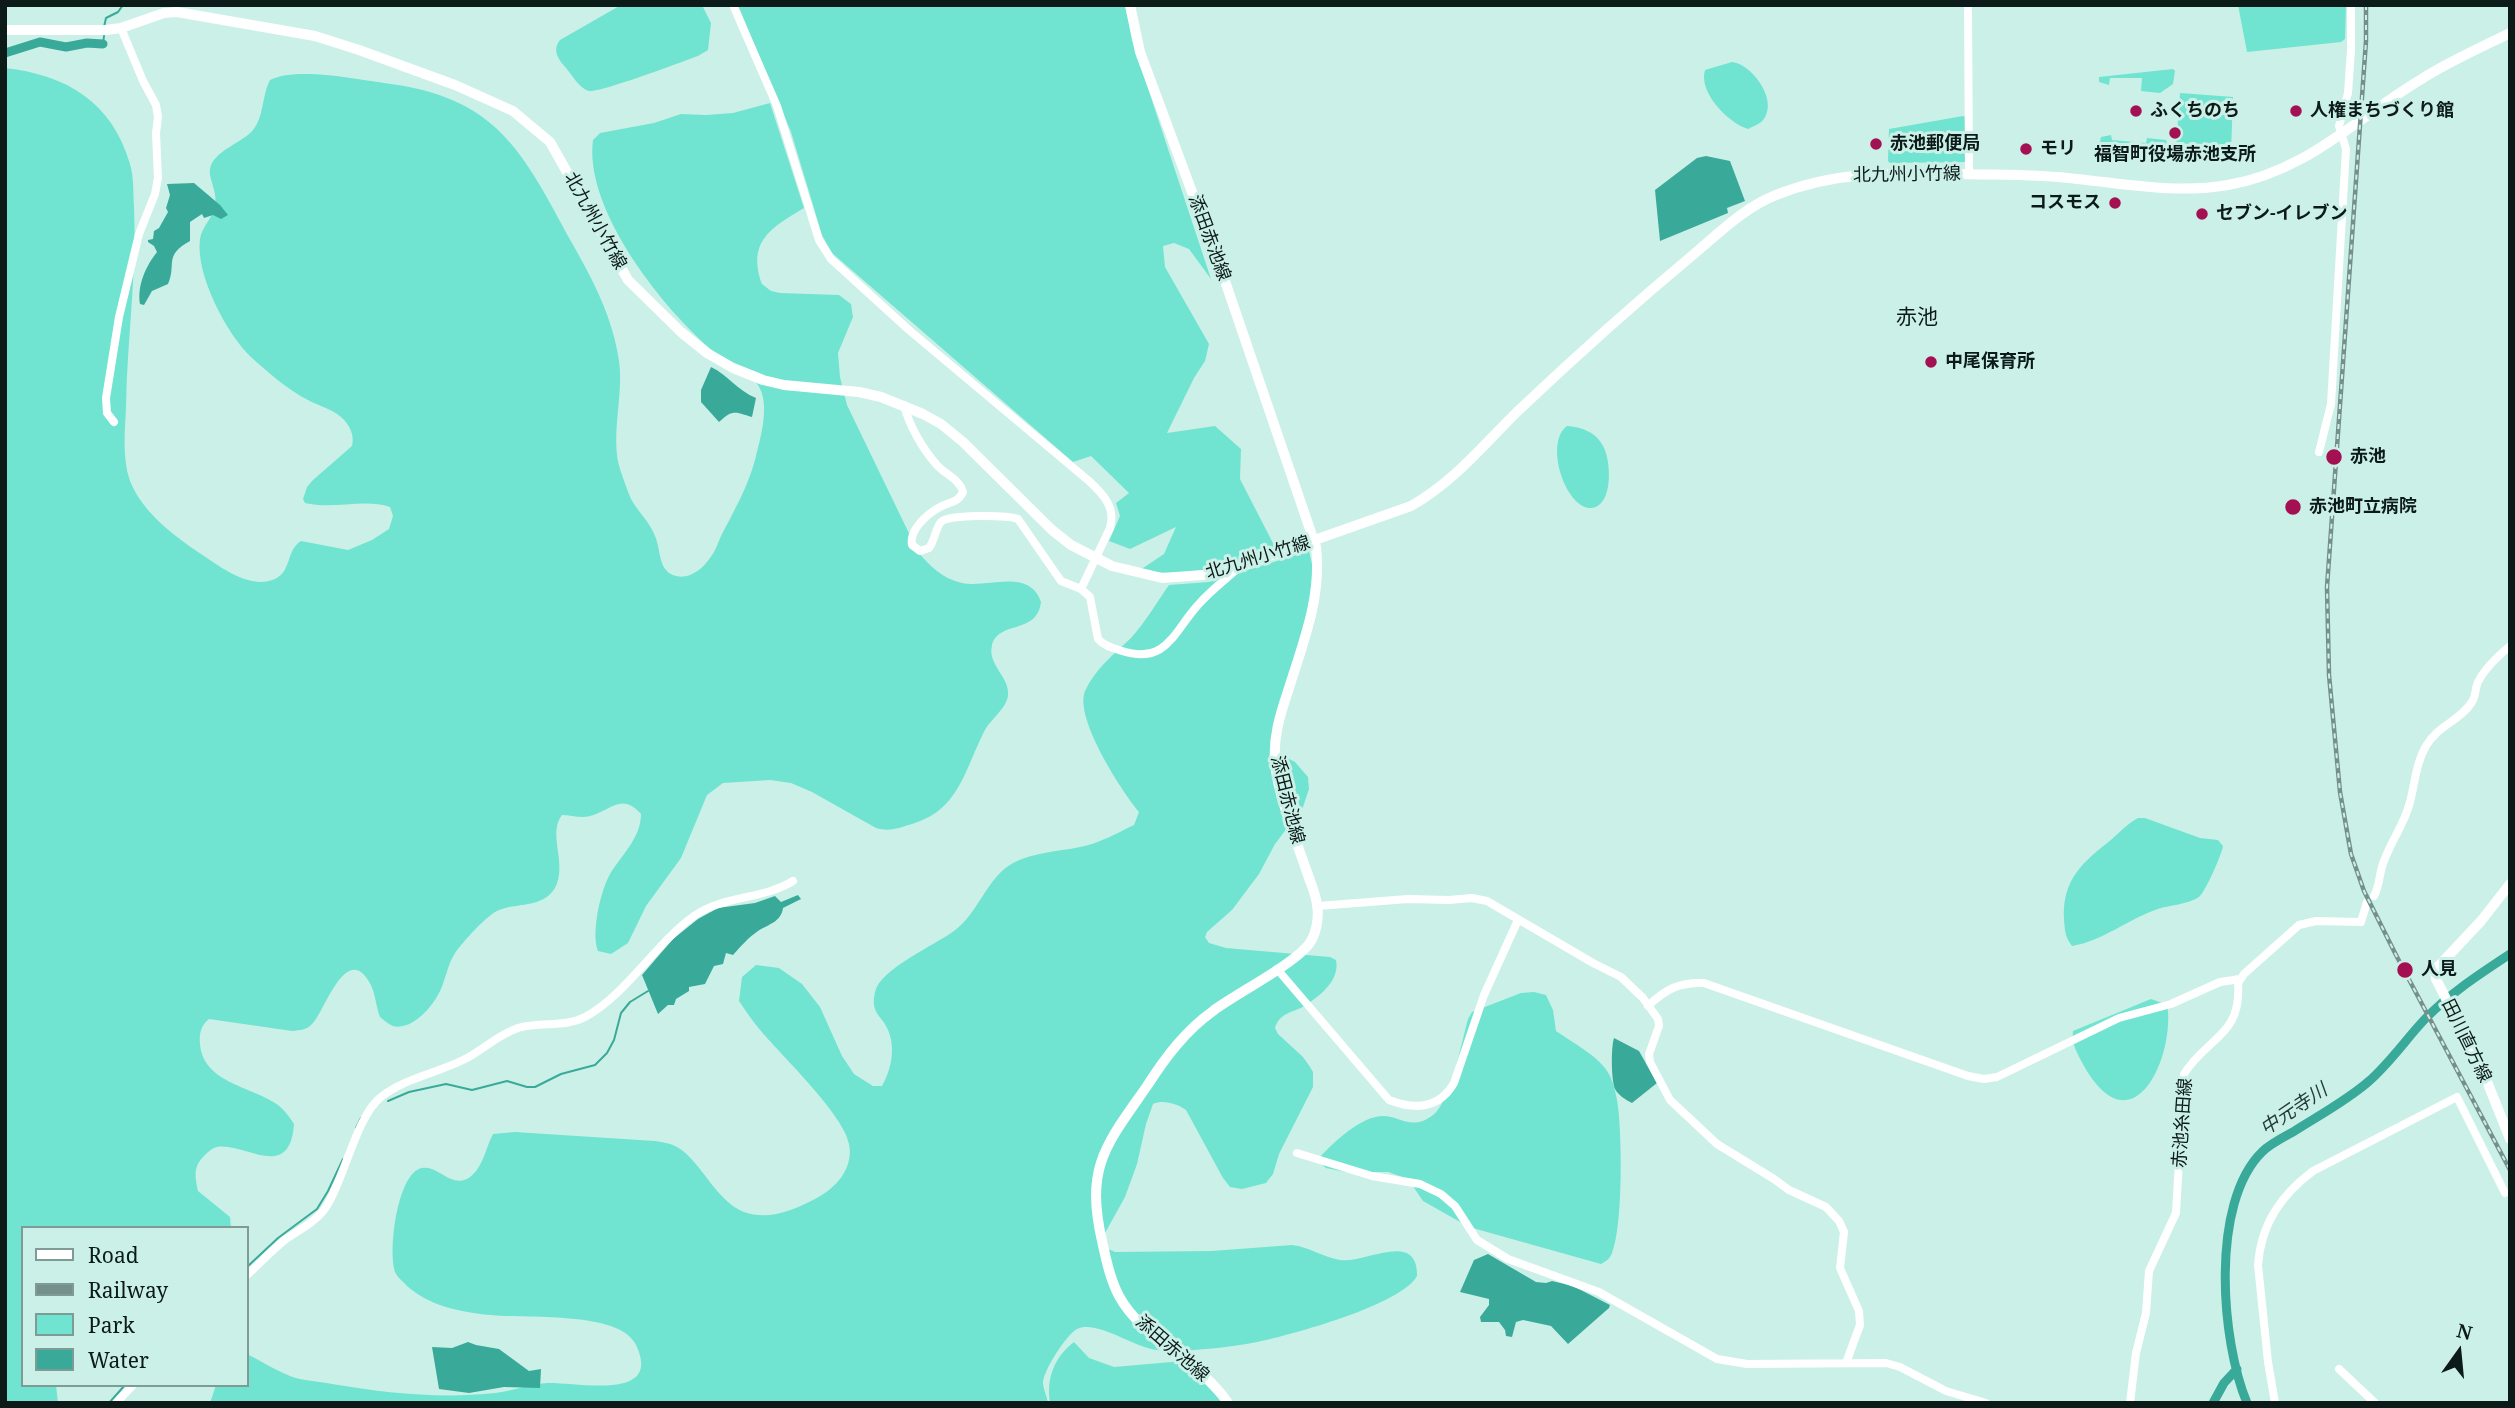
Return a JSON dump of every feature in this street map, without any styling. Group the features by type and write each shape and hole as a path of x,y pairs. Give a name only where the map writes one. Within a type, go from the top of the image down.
{"main road":[{"name":"添田赤池線","path":"1130,5 1140,52 1225,281 1314,541 1319,571 1315,603 1278,724 1274,746 1276,767 1295,838 1318,906 1316,928 1311,942 1290,961 1211,1012 1169,1054 1102,1155 1094,1190 1098,1224 1109,1270 1119,1296 1130,1312 1156,1336 1207,1377 1228,1403"},
{"name":"北九州小竹線","path":"5,30 106,30 121,28 164,13 177,12 315,36 496,102 526,120 550,142 628,280 681,332 707,353 733,368 763,380 812,389 859,392 904,405 953,433 1052,530 1071,545 1095,559 1133,572 1163,578 1203,575 1241,566 1411,506 1431,495 1452,479 1547,383 1670,274 1761,202 1817,181 1861,174 2071,178 2180,190 2252,180 2306,158 2420,80 2510,33"},
{"name":"田川直方線","path":"2510,884 2435,970 2438,983 2480,1066 2510,1139"}],"street":[{"path":"733,5 777,106 819,240 831,259 909,330 1103,494 1113,517 1081,589"},
{"path":"1968,5 1969,174"},
{"path":"2319,452 2331,404 2346,149 2346,130 2339,126 2348,93 2351,5"},
{"path":"114,422 107,413 106,398 119,317 139,234 155,194 158,178 156,104 143,81 121,28"},
{"path":"904,405 907,420 925,448 937,465 960,484 963,492 958,500 941,506 929,515 913,533 912,545 920,551 929,548 940,523 948,518 1012,517 1022,523 1060,581 1081,589 1093,602 1096,633 1102,643 1132,654 1161,650 1168,645 1197,605 1241,566"},
{"path":"1648,1006 1677,985 1687,982 1704,983 1968,1076 1984,1079 2007,1073 2119,1018 2171,1004 2220,982 2240,979 2299,925 2316,921 2361,922 2387,852 2408,811 2419,761 2425,747 2439,729 2471,704 2477,682 2510,646"},
{"path":"248,1274 285,1240 324,1210 367,1113 382,1096 462,1061 520,1027 561,1024 586,1017 603,1005 668,938 694,916 721,903 762,895 793,881"},
{"path":"1318,906 1472,898 1487,901 1621,977 1633,987 1658,1019 1659,1026 1651,1044 1650,1062 1670,1100 1717,1144 1789,1190 1826,1207 1839,1221 1844,1232 1840,1268 1859,1311 1860,1325 1846,1363"},
{"path":"1277,969 1389,1100 1413,1107 1426,1107 1449,1093 1454,1083 1484,995 1518,920"},
{"name":"赤池糸田線","path":"2130,1403 2136,1353 2146,1313 2149,1271 2176,1213 2184,1074 2191,1063 2235,1017 2240,979"},
{"path":"2276,1403 2268,1362 2258,1265 2259,1249 2267,1222 2279,1202 2298,1182 2323,1166 2457,1097 2505,1193"},
{"path":"1297,1153 1372,1176 1420,1184 1441,1194 1455,1206 1478,1240 1508,1259 1599,1292 1717,1359 1747,1364 1875,1362 1893,1365 1946,1391 1986,1403"},
{"path":"2339,1369 2375,1403"},
{"path":"116,1403 131,1387"}],"green space":[{"path":"621,5 702,5 711,23 708,50 624,82 589,91 582,88 558,58 558,44 560,40"},
{"path":"738,5 1125,5 1132,40 1211,279 1189,249 1174,243 1163,246 1165,267 1209,344 1205,361 1167,433 1215,426 1241,449 1240,479 1276,549 1243,561 1175,573 1140,570 1164,554 1176,527 1130,549 1109,541 1120,516 1116,503 1129,493 1091,456 1073,462 832,253 822,235 791,132"},
{"path":"2238,5 2346,5 2345,39 2341,42 2247,52"},
{"path":"1732,62 1747,68 1760,82 1767,99 1765,118 1748,129 1740,126 1716,106 1706,88 1705,70"},
{"path":"5,68 48,77 84,95 112,124 122,142 132,174 135,231 125,435 127,472 143,504 162,525 214,563 240,577 257,582 266,582 280,575 296,545 301,541 348,550 389,529 393,516 390,507 380,505 305,503 303,499 307,487 352,446 351,430 337,414 293,391 242,348 223,319 202,269 200,239 216,201 210,173 212,163 257,125 270,80 295,74 326,75 423,90 454,101 480,116 502,134 521,156 580,257 607,315 619,361 616,443 620,469 631,499 653,531 662,563 668,572 684,577 707,562 740,498 752,470 762,432 764,402 754,380 713,351 688,328 647,280 612,224 600,195 593,167 593,140 600,133 654,123 681,114 733,113 770,103 804,208 772,229 760,246 758,269 762,284 771,291 780,293 839,295 851,304 853,317 838,353 840,377 847,405 918,552 937,571 955,581 972,584 1017,582 1035,591 1041,602 1033,619 1002,632 992,645 995,665 1008,689 1007,700 985,730 959,786 941,809 928,818 890,830 876,828 791,783 770,780 723,783 707,795 681,858 646,906 628,943 611,954 598,951 596,944 600,903 609,876 638,831 641,814 628,804 622,804 587,817 562,815 556,831 559,869 555,888 550,895 536,902 497,911 481,924 455,953 438,995 415,1021 401,1027 385,1021 380,1017 368,980 359,971 351,970 336,984 317,1017 306,1029 292,1031 209,1019 202,1027 200,1040 203,1057 209,1067 218,1075 281,1107 294,1124 291,1142 284,1152 275,1156 217,1147 200,1160 196,1172 198,1191 230,1217 231,1226 21,1226 21,1387 56,1387 58,1403 5,1403"},
{"path":"2173,69 2173,84 2160,93 2141,91 2142,78 2110,78 2109,85 2099,82 2099,77"},
{"path":"2180,93 2233,97 2231,152 2176,147"},
{"path":"1963,116 1966,162 1888,161 1889,129"},
{"path":"2111,135 2112,140 2146,143 2147,138 2166,140 2169,147 2100,142 2101,137"},
{"path":"1567,426 1592,434 1606,452 1609,471 1607,490 1599,505 1592,508 1583,506 1574,499 1561,475 1557,447 1560,435"},
{"path":"1309,551 1314,573 1310,603 1272,735 1272,750 1295,762 1308,777 1309,789 1303,807 1275,844 1259,874 1232,910 1207,932 1205,937 1209,943 1226,948 1330,957 1336,960 1335,974 1318,997 1284,1016 1275,1028 1310,1067 1313,1072 1313,1087 1279,1154 1273,1174 1266,1183 1242,1189 1230,1187 1186,1110 1170,1103 1153,1104 1125,1197 1105,1233 1106,1248 1115,1252 1212,1251 1292,1245 1340,1260 1399,1251 1409,1254 1415,1262 1417,1276 1407,1287 1390,1298 1344,1317 1294,1333 1235,1346 1157,1350 1094,1328 1077,1329 1062,1345 1044,1377 1043,1385 1048,1403 210,1403 215,1387 248,1387 248,1355 284,1374 300,1379 413,1394 475,1395 547,1383 613,1385 628,1382 638,1375 641,1363 636,1345 626,1334 611,1326 569,1318 468,1312 425,1299 407,1286 396,1274 393,1250 400,1198 413,1173 428,1168 455,1180 467,1179 480,1165 493,1134 515,1132 670,1144 692,1159 724,1199 744,1212 753,1214 781,1213 822,1195 836,1184 849,1162 849,1144 845,1132 824,1102 758,1028 739,1001 742,977 756,965 779,968 802,984 820,1007 842,1056 854,1074 873,1086 882,1086 890,1066 892,1045 886,1025 875,1010 875,992 879,983 897,966 962,924 996,877 1013,863 1038,854 1094,843 1134,825 1139,812 1121,788 1101,753 1086,718 1083,703 1085,691 1099,669 1136,632 1169,585 1209,582"},
{"path":"2138,818 2145,818 2200,838 2218,840 2223,846 2222,850 2206,887 2200,896 2191,901 2158,909 2094,940 2072,946 2065,931 2064,920 2066,893 2070,883 2083,864"},
{"path":"1521,993 1546,995 1553,1010 1556,1031 1586,1051 1606,1069 1615,1091 1620,1139 1620,1203 1612,1253 1601,1264 1469,1227 1423,1201 1408,1179 1388,1172 1346,1172 1326,1168 1319,1162 1320,1157 1340,1138 1356,1125 1374,1117 1388,1116 1412,1123 1433,1115 1450,1085 1472,1012"},
{"path":"2151,999 2162,1003 2168,1010 2163,1054 2145,1089 2132,1099 2117,1099 2101,1089 2084,1066 2074,1045 2073,1031"},
{"path":"1074,1342 1089,1358 1114,1367 1183,1361 1224,1403 1050,1403 1049,1385 1053,1369 1061,1354"}],"water":[{"path":"1706,156 1730,161 1745,201 1727,208 1728,213 1660,241 1655,190 1697,158"},
{"path":"194,183 228,215 221,219 213,215 204,218 202,214 190,222 190,241 176,251 168,284 152,291 144,305 140,304 143,276 157,252 148,240 153,239 154,231 159,228 168,212 166,208 170,195 167,184"},
{"path":"711,367 756,398 752,417 734,413 719,422 701,402 701,390"},
{"path":"798,895 801,899 783,908 777,920 755,933 733,955 726,953 723,964 714,966 705,984 689,987 689,991 676,999 674,1005 668,1005 658,1014 642,975 673,939 698,919 718,908 755,903 775,896 781,902"},
{"path":"1614,1038 1639,1051 1657,1083 1632,1103 1615,1089 1612,1063"},
{"path":"1488,1254 1536,1282 1552,1281 1573,1286 1610,1305 1609,1308 1568,1344 1551,1326 1523,1320 1516,1322 1512,1337 1506,1336 1499,1322 1481,1322 1480,1317 1489,1305 1489,1299 1460,1292 1474,1260"},
{"path":"468,1342 499,1349 529,1371 541,1369 540,1388 504,1387 469,1393 439,1389 432,1347 452,1348"}],"waterway":[{"path":"104,27 106,18 118,12 123,5"},
{"path":"103,44 104,36"},
{"path":"5,53 40,42 66,47 87,43 103,44"},
{"name":"中元寺川","path":"2247,1403 2231,1345 2225,1273 2234,1204 2245,1175 2269,1146 2341,1102 2368,1082 2435,1010 2466,984 2510,954"},
{"path":"388,1101 409,1092 446,1084 472,1090 507,1081 535,1087 561,1074 595,1065 607,1053 614,1040 621,1013 630,1002 648,991"},
{"path":"356,1128 361,1118"},
{"path":"248,1266 278,1238 317,1209 343,1159"},
{"path":"2213,1403 2224,1383 2237,1369"},
{"path":"109,1403 123,1387"}],"railway":[{"path":"2366,5 2366,41 2327,587 2329,675 2340,792 2351,854 2364,891 2510,1170"}],"place":[{"name":"ふくちのち","path":"2136,111"},
{"name":"人権まちづくり館","path":"2296,111"},
{"name":"福智町役場赤池支所","path":"2175,133"},
{"name":"赤池郵便局","path":"1876,144"},
{"name":"モリ","path":"2026,149"},
{"name":"コスモス","path":"2115,203"},
{"name":"セブン-イレブン","path":"2202,214"},
{"name":"中尾保育所","path":"1931,362"},
{"name":"赤池","path":"2334,457"},
{"name":"赤池町立病院","path":"2293,507"},
{"name":"人見","path":"2405,970"}],"district":[{"name":"赤池","path":"1917,318"}]}
